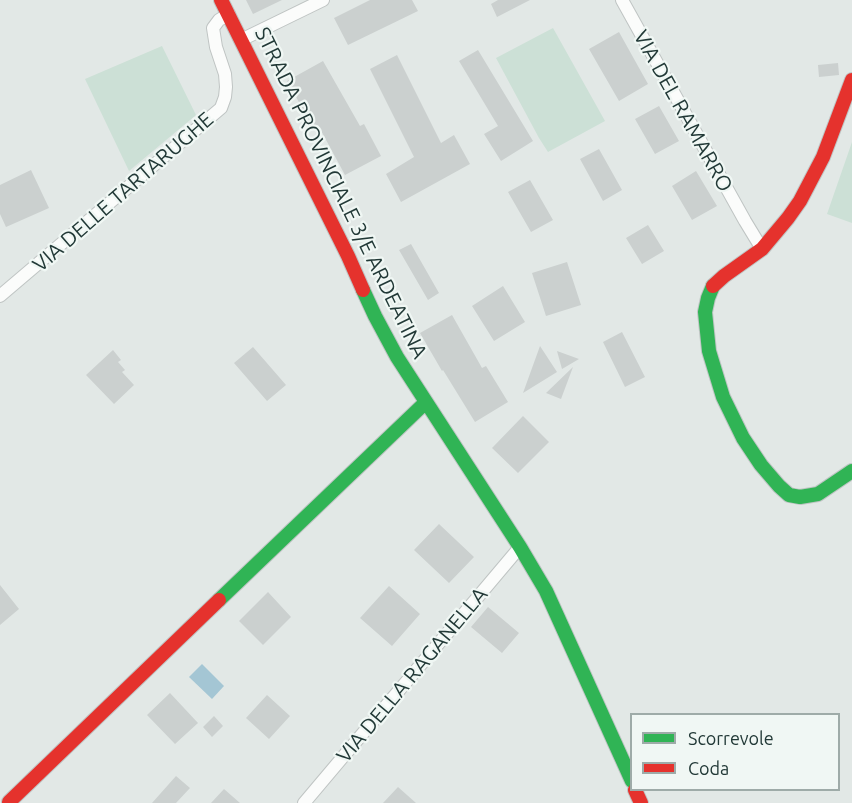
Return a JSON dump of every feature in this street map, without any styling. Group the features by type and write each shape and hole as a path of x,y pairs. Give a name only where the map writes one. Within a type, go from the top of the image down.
{"street":[{"name":"STRADA PROVINCIALE 3/E ARDEATINA","path":"221,0 397,357 520,547 550,601 630,777"},
{"path":"241,40 323,0"},
{"name":"VIA DEL RAMARRO","path":"622,0 762,249"},
{"name":"VIA DELLE TARTARUGHE","path":"0,296 221,108 225,97 225,74 216,47 213,28 219,20 229,14"},
{"path":"852,80 823,157 800,201 762,249 713,286 705,312 709,351 723,397 735,423 771,477 789,495 800,497 818,494 852,471"},
{"path":"6,800 426,402"},
{"name":"VIA DELLA RAGANELLA","path":"304,803 520,547"}],"green space":[{"path":"553,28 605,121 548,152 496,58"},
{"path":"162,46 196,115 129,171 85,79"},
{"path":"852,142 852,223 827,214"}],"water":[{"path":"202,664 224,686 212,699 189,677"}],"building":[{"path":"246,0 282,0 253,14"},
{"path":"370,0 412,0 418,11 348,45 334,18"},
{"path":"498,0 530,0 497,17 491,4"},
{"path":"619,32 648,84 619,101 589,49"},
{"path":"478,50 533,141 501,161 484,134 498,126 459,61"},
{"path":"397,55 441,143 454,135 470,164 401,202 386,174 414,157 370,69"},
{"path":"323,61 360,126 364,124 381,156 345,175 318,125 313,127 287,81"},
{"path":"838,63 839,75 819,77 818,65"},
{"path":"659,106 679,141 655,154 635,119"},
{"path":"599,149 622,190 603,201 580,159"},
{"path":"31,170 49,208 6,227 0,214 0,185"},
{"path":"696,171 717,206 692,220 672,186"},
{"path":"530,180 553,220 531,232 508,192"},
{"path":"648,225 664,251 642,264 626,238"},
{"path":"411,244 439,293 428,300 399,250"},
{"path":"567,262 581,305 546,316 532,273"},
{"path":"503,286 525,322 494,341 472,306"},
{"path":"452,315 482,368 486,366 508,402 475,422 420,333"},
{"path":"622,332 645,377 625,387 603,342"},
{"path":"540,346 557,372 523,393"},
{"path":"253,347 286,385 267,401 234,363"},
{"path":"113,350 121,360 118,362 125,370 122,372 134,385 114,404 86,375"},
{"path":"557,351 579,359 562,369"},
{"path":"573,367 561,399 546,393"},
{"path":"523,416 549,442 518,473 492,448"},
{"path":"439,524 474,557 449,583 414,550"},
{"path":"0,585 19,609 0,625"},
{"path":"389,586 420,614 392,646 360,618"},
{"path":"268,592 291,617 263,645 239,621"},
{"path":"488,607 519,633 502,653 471,627"},
{"path":"170,693 198,723 175,744 147,715"},
{"path":"267,695 290,716 269,739 246,718"},
{"path":"214,716 223,726 212,737 203,727"},
{"path":"176,776 190,788 176,803 152,803"},
{"path":"398,787 416,803 383,803"},
{"path":"224,789 240,803 211,803"}],"traffic: fast":[{"path":"713,286 705,312 709,351 723,397 743,438 761,465 789,495 800,497 818,494 852,471"},
{"path":"363,290 397,357 546,591 630,777"},
{"path":"219,600 426,402"}],"traffic: jam":[{"path":"221,0 363,290"},
{"path":"713,286 762,249 800,201 823,157 852,80"},
{"path":"9,802 219,600"},
{"path":"635,791 641,803"}]}
